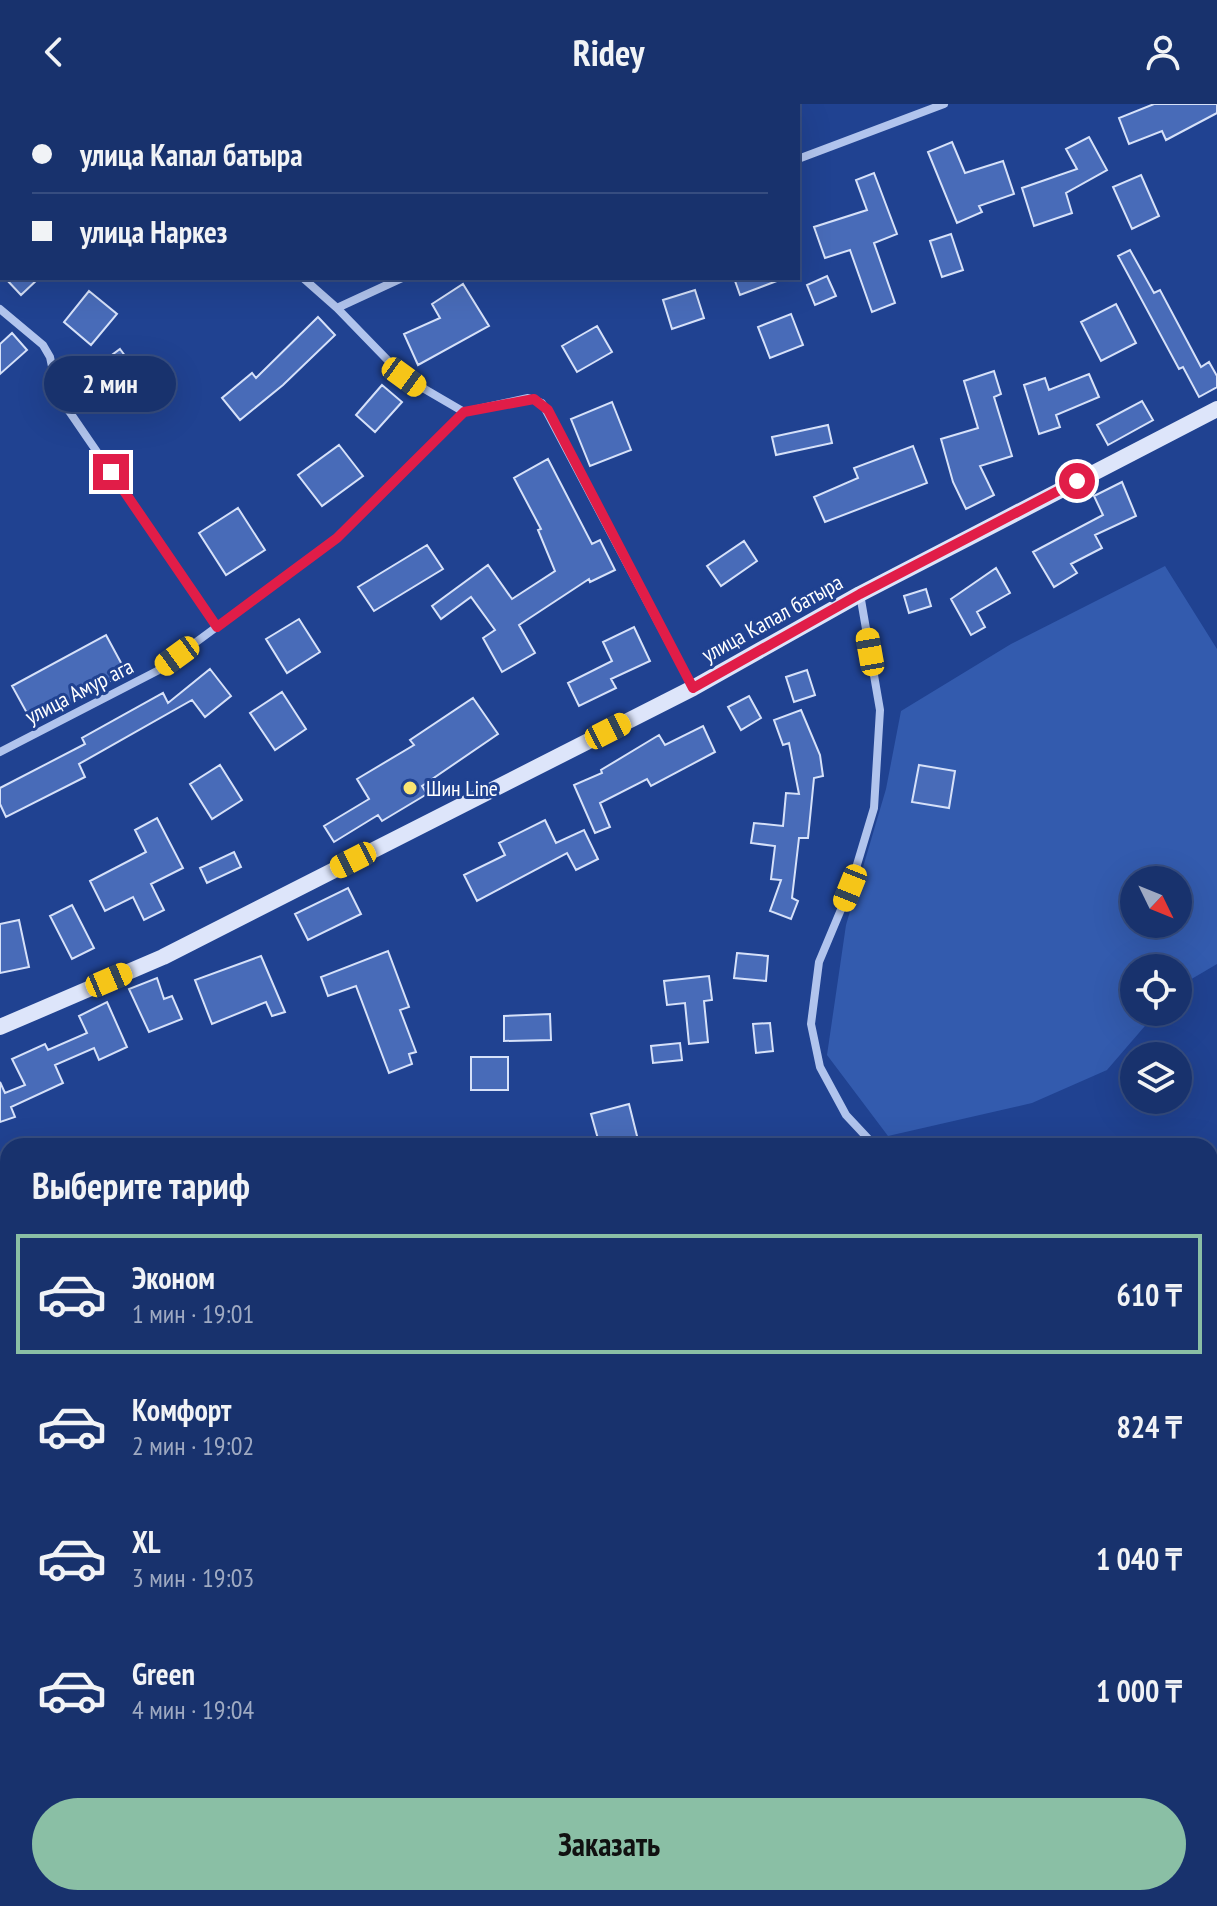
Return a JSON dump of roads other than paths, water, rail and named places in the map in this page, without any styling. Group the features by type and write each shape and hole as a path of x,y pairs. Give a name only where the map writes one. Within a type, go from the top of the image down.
{"main road":[{"name":"улица Капал батыра","path":"0,1027 163,957 693,688 860,594 1217,409"}],"street":[{"path":"800,158 944,104"},
{"path":"305,280 404,377 464,412 528,398 542,403 693,688"},
{"path":"337,308 398,280"},
{"path":"0,309 43,345 50,357 58,395 217,627"},
{"name":"улица Амур ага","path":"0,752 157,671 337,538 464,412"},
{"path":"860,594 880,710 874,808 850,888 819,962 811,1024 827,1079 846,1115 868,1138"}],"place":[{"name":"Шин Line","path":"410,788"}]}
